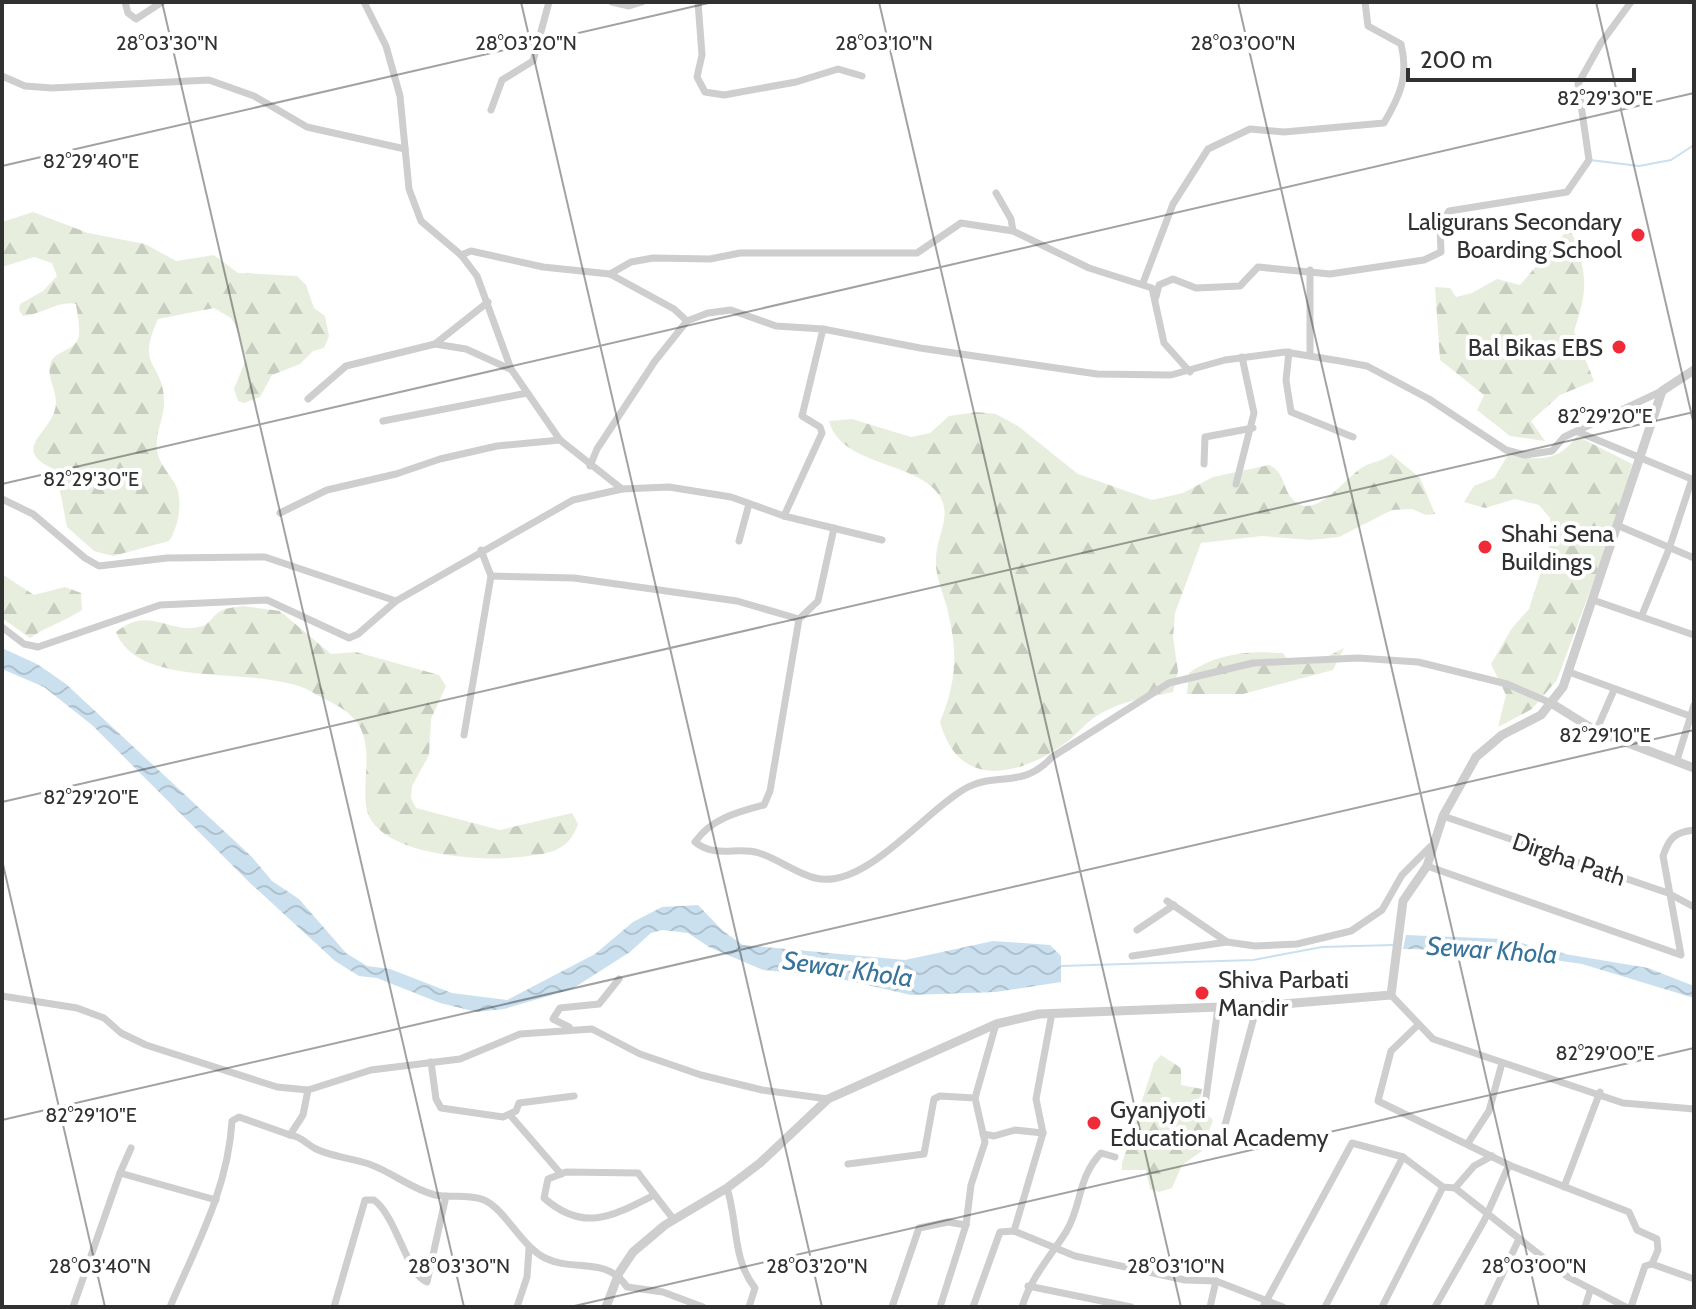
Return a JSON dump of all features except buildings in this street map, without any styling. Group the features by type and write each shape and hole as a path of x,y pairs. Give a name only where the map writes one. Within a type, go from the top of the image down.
{"street":[{"path":"125,2 128,13 136,19 162,2"},
{"path":"364,2 386,46 400,96 409,189 421,221 461,255 477,276 511,369 560,440 622,489"},
{"path":"491,110 502,80 533,61 549,2"},
{"path":"612,2 629,6 642,2"},
{"path":"698,2 702,55 697,77 705,92 724,95 796,82 838,69 862,76"},
{"path":"1143,283 1173,204 1208,149 1250,129 1284,132 1384,123 1399,96 1405,60 1401,44 1368,26 1365,2"},
{"path":"1156,297 1159,285 1173,279 1196,288 1240,286 1258,267 1330,274 1438,257 1442,247 1440,225 1449,211 1567,192 1589,160 1578,84 1601,43 1631,2"},
{"path":"2,76 25,86 52,88 209,80 254,96 307,127 405,149"},
{"path":"996,193 1011,219 1013,231"},
{"path":"610,274 631,262 653,258 710,259 740,253 917,253 961,223 1013,231 1089,268 1152,288 1164,343 1190,372"},
{"path":"461,255 471,251 543,267 610,274 674,309 687,321"},
{"path":"1310,270 1310,355"},
{"path":"435,344 488,302"},
{"path":"590,466 597,449 655,361 687,321 708,313 731,310 776,326 823,329 1097,374 1190,372 1242,357 1289,352 1310,355 1367,366 1429,399 1506,450 1525,455 1552,451 1564,437 1662,391 1694,370"},
{"path":"784,516 822,433 820,427 802,416 823,329"},
{"path":"308,399 346,366 435,344 466,349 511,369"},
{"path":"1289,352 1286,380 1291,412 1353,437"},
{"path":"1236,484 1253,428 1254,413 1242,357"},
{"path":"1391,995 1403,901 1427,866 1430,847 1443,816 1476,757 1502,735 1541,715 1563,687 1662,391"},
{"path":"383,421 527,393"},
{"path":"1204,464 1205,437 1253,428"},
{"path":"1578,432 1693,479 1642,615"},
{"path":"280,513 327,490 396,474 440,459 497,446 560,440"},
{"path":"2,627 24,644 38,647 160,605 267,600 349,638 358,634 396,601 481,550 573,500 622,489 669,487 749,504 784,516 882,540"},
{"path":"2,499 33,514 77,553 99,566 167,558 265,557 396,601"},
{"path":"739,541 749,504"},
{"path":"1619,526 1694,558"},
{"path":"834,528 818,601 799,619 770,791 764,805 723,817 695,842 722,853 757,852 812,878 824,880 845,875 876,860 969,787 1036,772 1052,757 1169,683 1253,663 1358,658 1418,662 1507,684 1551,703 1596,731 1694,768"},
{"path":"464,735 491,576 481,550"},
{"path":"491,576 574,578 737,601 799,619"},
{"path":"1593,600 1694,635"},
{"path":"1569,672 1690,716"},
{"path":"1596,731 1614,690"},
{"path":"1677,760 1694,705"},
{"name":"Dirgha Path","path":"1443,816 1668,893 1694,907"},
{"path":"1427,866 1681,955 1663,856 1668,840 1680,832 1694,830"},
{"path":"1132,956 1227,942 1287,946 1351,931 1382,910 1402,875 1430,847"},
{"path":"1137,930 1171,903 1227,942"},
{"path":"571,1028 553,1019 560,1008 599,1004 619,979"},
{"path":"606,1307 619,1273 633,1252 674,1220 727,1188 760,1163 828,1099 996,1024 1052,1013 1257,1006 1391,995"},
{"path":"1391,995 1433,1039 1600,1092 1623,1103 1694,1109"},
{"path":"2,996 77,1008 104,1018 121,1033 146,1045 277,1087 308,1090 371,1070 460,1059 520,1034 571,1028 592,1029 640,1054 701,1075 762,1090 828,1099"},
{"path":"1221,1140 1257,1006"},
{"path":"1206,1098 1218,1007"},
{"path":"1014,1231 1043,1133 1036,1099 1052,1013"},
{"path":"940,1307 966,1225 971,1185 985,1142 975,1098 996,1024"},
{"path":"1418,1025 1391,1051 1378,1101 1509,1165 1629,1212 1637,1230 1657,1239 1658,1250 1652,1264"},
{"path":"431,1062 436,1099 441,1108 510,1115 561,1174"},
{"path":"1468,1143 1489,1111 1502,1063"},
{"path":"290,1135 303,1115 308,1090"},
{"path":"1564,1187 1600,1092"},
{"path":"510,1115 519,1103 574,1096"},
{"path":"848,1164 924,1154 934,1099 940,1096 975,1098"},
{"path":"170,1307 216,1200 231,1144 232,1121 239,1117 299,1136 307,1144 334,1156 370,1164 413,1188 446,1196 485,1200 514,1227 529,1249 548,1260 619,1273 627,1287 663,1292 703,1307"},
{"path":"983,1134 994,1136 1015,1130 1043,1133"},
{"path":"1264,1304 1352,1143 1403,1157 1443,1187 1455,1188 1518,1241 1590,1291 1629,1307 1645,1266 1652,1264 1694,1279"},
{"path":"73,1307 131,1148"},
{"path":"1022,1307 1028,1286 1067,1230 1091,1164 1101,1153 1115,1157"},
{"path":"1455,1188 1474,1166 1492,1156"},
{"path":"1325,1307 1403,1157"},
{"path":"1435,1307 1487,1213 1509,1165"},
{"path":"120,1173 216,1200"},
{"path":"654,1195 612,1216 584,1219 560,1213 544,1198 548,1179 561,1174 638,1173 674,1220"},
{"path":"1382,1307 1443,1187"},
{"path":"727,1188 734,1210 743,1273 755,1288 749,1307"},
{"path":"334,1307 365,1200 374,1200 384,1209 415,1272 427,1282 446,1196"},
{"path":"892,1307 919,1228 948,1222 966,1225"},
{"path":"973,1307 1000,1232 1014,1231 1053,1250 1185,1280 1216,1281 1264,1304 1283,1307"},
{"path":"1487,1307 1518,1241"},
{"path":"517,1307 527,1277 529,1249"},
{"path":"1210,1307 1216,1281"},
{"path":"1028,1286 1131,1307"},
{"path":"1585,1307 1590,1291"}],"green space":[{"path":"33,212 88,233 145,244 176,261 214,255 238,273 297,276 306,285 314,308 325,316 329,336 324,348 313,351 300,364 272,375 260,397 244,403 238,401 234,389 246,359 238,330 231,318 214,308 158,319 149,348 152,364 163,387 163,412 157,449 179,496 178,520 169,541 113,556 94,551 67,527 56,470 34,454 37,439 49,423 56,402 50,365 58,354 74,344 79,328 76,304 63,304 23,316 19,310 20,304 43,291 57,276 52,263 34,257 2,267 2,222"},
{"path":"1570,227 1584,278 1574,331 1594,381 1560,395 1531,421 1545,441 1510,436 1477,410 1484,395 1440,360 1435,287 1450,288 1456,297 1472,293 1497,279 1520,285"},
{"path":"977,412 996,414 1018,426 1078,474 1152,500 1183,493 1213,477 1269,465 1280,475 1290,496 1299,504 1308,506 1328,496 1363,467 1391,454 1420,478 1435,514 1426,515 1412,509 1392,510 1339,537 1310,540 1262,536 1201,543 1175,613 1173,637 1178,671 1173,692 1130,702 1100,714 1068,741 1031,763 994,771 977,768 962,759 949,744 940,722 950,693 954,666 951,624 936,566 945,515 941,499 923,480 846,446 829,421 852,419 911,437 930,433 949,416"},
{"path":"1577,436 1632,464 1621,507 1557,680 1532,709 1498,727 1506,695 1491,664 1512,628 1529,609 1551,540 1550,518 1539,505 1515,499 1485,508 1464,502 1474,486 1494,478 1508,455 1547,458 1562,451"},
{"path":"2,574 34,595 65,587 81,593 82,610 30,638 2,618"},
{"path":"243,606 280,611 331,654 356,652 439,675 446,686 431,719 429,755 412,786 411,798 416,808 500,830 572,813 578,824 569,841 556,850 539,855 503,858 456,856 407,845 387,835 373,822 366,805 364,736 356,721 345,711 312,692 290,684 176,670 150,663 129,651 116,632 128,624 149,620 178,627 199,627 206,625 221,611"},
{"path":"1344,648 1333,670 1243,694 1187,694 1189,673 1222,657 1272,653 1284,654 1290,664 1313,664"},
{"path":"1161,1055 1181,1068 1181,1085 1202,1089 1199,1107 1213,1120 1202,1151 1182,1165 1172,1188 1159,1192 1150,1189 1146,1170 1122,1170 1122,1163 1154,1063"}],"water":[{"path":"2,648 37,664 66,684 252,857 272,881 299,899 346,953 367,966 390,969 452,993 507,1000 595,954 633,922 662,907 698,905 723,931 743,945 905,960 993,941 1050,945 1061,956 1061,982 996,992 911,995 828,976 763,970 709,947 688,933 662,930 651,933 630,952 572,989 504,1009 477,1012 440,1003 377,978 359,976 335,961 249,882 92,725 44,687 2,669"},
{"path":"1406,935 1505,939 1565,954 1648,968 1694,986 1694,998 1582,964 1490,951 1403,949"}],"waterway":[{"path":"1590,160 1639,166 1671,160 1694,145"},
{"name":"Sewar Khola","path":"1061,966 1253,960 1322,947 1393,945"},
{"name":"Sewar Khola","path":"1551,951 1564,954"}],"place":[{"name":"Laligurans Secondary Boarding School","path":"1638,235"},
{"name":"Bal Bikas EBS","path":"1619,347"},
{"name":"Shahi Sena Buildings","path":"1485,547"},
{"name":"Shiva Parbati Mandir","path":"1202,993"},
{"name":"Gyanjyoti Educational Academy","path":"1094,1123"}]}
